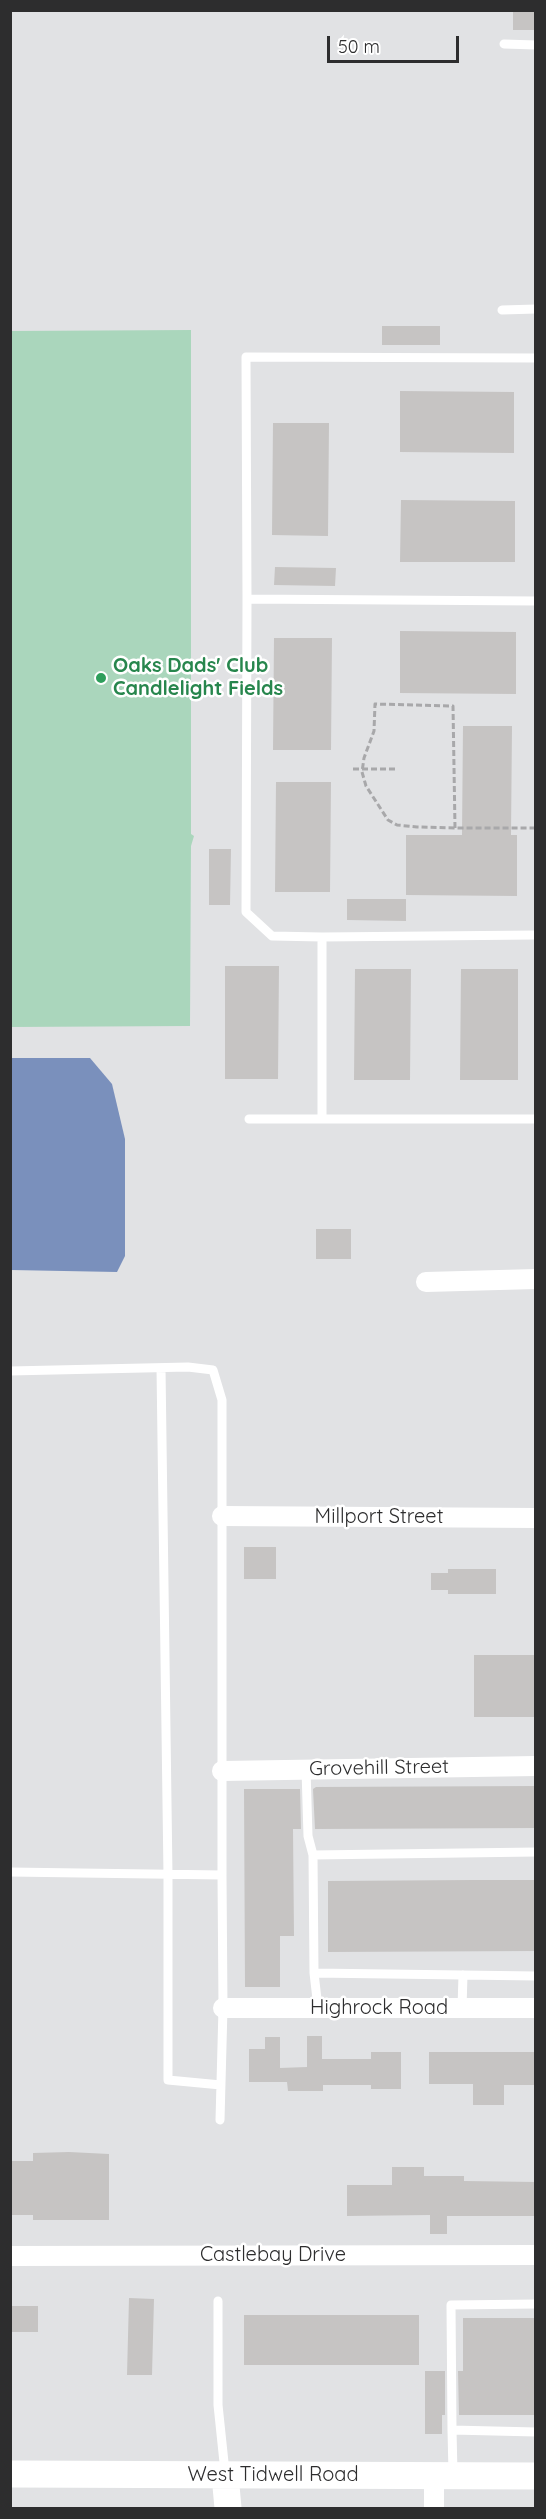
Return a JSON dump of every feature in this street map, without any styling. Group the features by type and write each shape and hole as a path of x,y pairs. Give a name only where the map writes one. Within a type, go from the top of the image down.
{"main road":[{"name":"West Tidwell Road","path":"19,2474 536,2476"},
{"path":"225,2475 228,2508"}],"street":[{"path":"426,1282 536,1279"},
{"name":"Millport Street","path":"222,1516 536,1518"},
{"name":"Grovehill Street","path":"222,1771 536,1766"},
{"name":"Highrock Road","path":"223,2008 536,2008"},
{"name":"Castlebay Drive","path":"10,2256 536,2255"},
{"path":"434,2508 443,2476"}],"lane":[{"path":"504,44 536,45"},
{"path":"502,310 536,309"},
{"path":"536,358 246,357 246,912 273,936 536,936"},
{"path":"247,599 536,601"},
{"path":"322,937 322,1119"},
{"path":"249,1119 536,1119"},
{"path":"161,1368 168,1875 168,2080 221,2085"},
{"path":"10,1371 161,1368 213,1370 222,1400 223,2008 220,2120"},
{"path":"306,1769 308,1836 313,1854 314,1973 318,2008"},
{"path":"313,1854 536,1852"},
{"path":"10,1872 222,1875"},
{"path":"314,1973 536,1976"},
{"path":"462,2008 463,1975"},
{"path":"218,2301 218,2404 225,2475"},
{"path":"443,2476 452,2430 451,2305 536,2304"},
{"path":"452,2430 536,2432"}],"path":[{"path":"455,828 453,706 375,704 374,731 364,758 363,769 366,786 388,820 397,825 455,828 536,828"},
{"path":"353,769 395,769"}],"green space":[{"name":"Oaks Dads' Club Candlelight Fields","path":"191,330 191,834 194,836 191,846 190,1026 11,1027 11,331"}],"water":[{"path":"11,1058 90,1058 112,1084 125,1139 125,1256 117,1272 11,1270"}],"building":[{"path":"513,10 536,10 536,30 513,30"},
{"path":"382,326 440,326 440,345 382,345"},
{"path":"400,391 514,392 514,453 400,452"},
{"path":"273,423 329,423 328,536 272,535"},
{"path":"401,500 515,501 515,562 400,562"},
{"path":"275,567 336,568 335,586 274,585"},
{"path":"400,631 516,632 516,694 400,693"},
{"path":"274,638 332,638 331,750 273,750"},
{"path":"463,726 512,726 511,835 517,835 517,896 406,895 406,835 462,835"},
{"path":"276,782 331,782 330,892 275,892"},
{"path":"209,849 231,849 230,905 209,905"},
{"path":"347,899 406,899 406,921 347,920"},
{"path":"225,966 279,966 278,1079 225,1079"},
{"path":"355,969 411,969 410,1080 354,1080"},
{"path":"461,969 518,969 518,1080 460,1080"},
{"path":"316,1229 351,1229 351,1259 316,1259"},
{"path":"244,1547 276,1547 276,1579 244,1579"},
{"path":"448,1569 496,1569 496,1594 448,1594 448,1590 431,1590 431,1573 448,1573"},
{"path":"474,1655 536,1655 536,1717 474,1717"},
{"path":"536,1786 536,1828 315,1829 313,1789 316,1787"},
{"path":"244,1789 300,1789 301,1829 293,1829 294,1936 280,1936 280,1987 245,1987"},
{"path":"536,1880 536,1951 328,1952 328,1881"},
{"path":"307,2036 322,2036 322,2059 371,2059 371,2052 401,2052 401,2089 371,2089 371,2085 323,2085 323,2091 288,2091 287,2082 249,2082 249,2049 265,2049 265,2037 280,2037 280,2068 307,2067"},
{"path":"429,2052 536,2052 536,2085 504,2085 504,2105 473,2105 473,2084 429,2084"},
{"path":"33,2153 109,2154 109,2220 33,2220 33,2215 10,2215 10,2161 33,2161"},
{"path":"392,2167 424,2167 424,2176 464,2176 464,2181 536,2182 536,2216 447,2216 447,2234 430,2234 430,2215 347,2216 347,2185 392,2185"},
{"path":"129,2298 154,2299 152,2375 127,2375"},
{"path":"10,2306 38,2306 38,2332 10,2332"},
{"path":"244,2315 419,2315 419,2365 244,2365"},
{"path":"463,2318 536,2318 536,2415 459,2415 458,2371 463,2371"},
{"path":"425,2371 445,2371 445,2415 442,2415 442,2434 425,2434"}],"place":[{"name":"Oaks Dads' Club Candlelight Fields","path":"101,678"}]}
